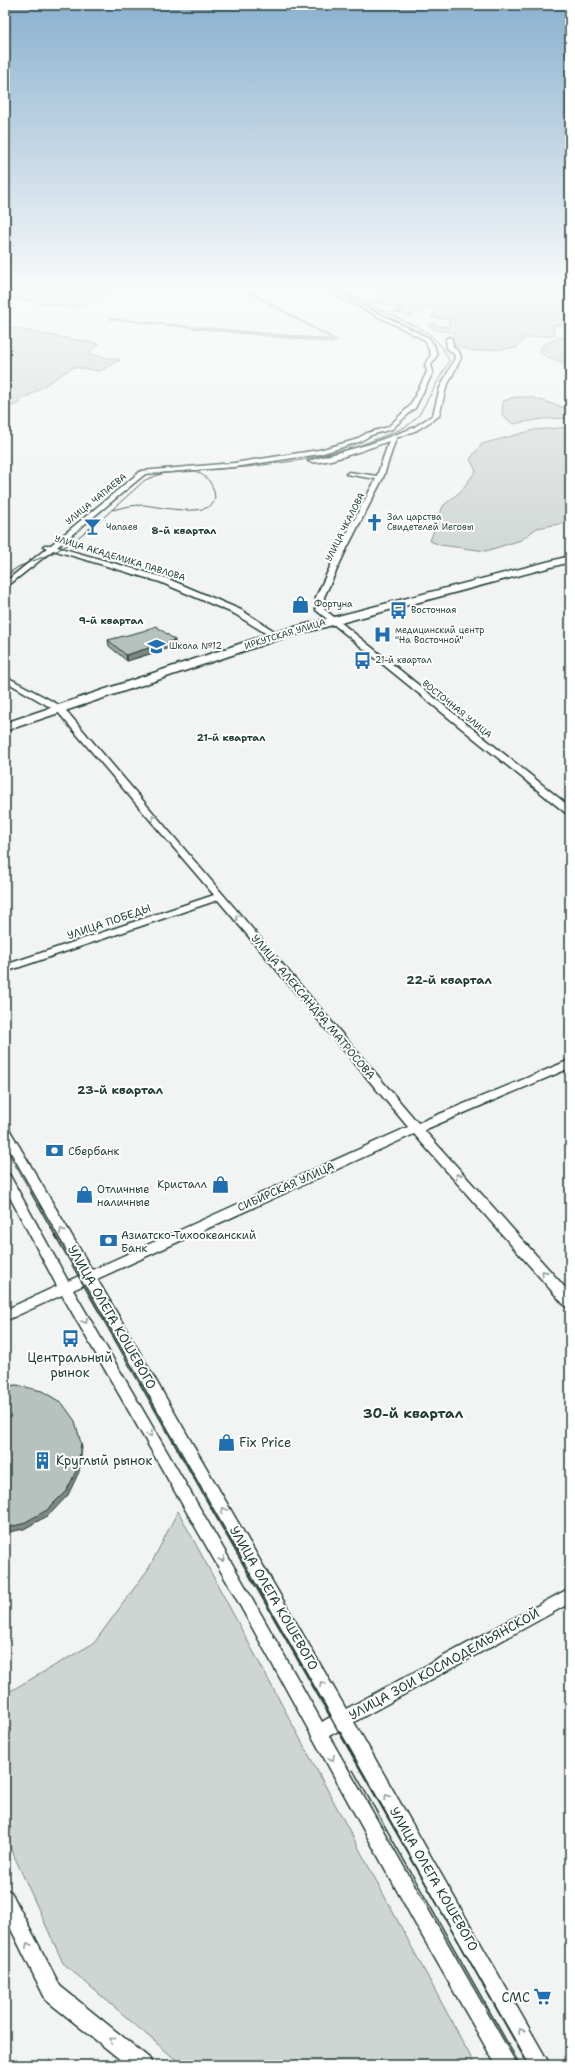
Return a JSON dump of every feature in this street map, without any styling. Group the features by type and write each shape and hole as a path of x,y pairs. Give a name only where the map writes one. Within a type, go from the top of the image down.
{"main road":[{"name":"ИРКУТСКАЯ УЛИЦА","path":"5,727 276,636 570,559"}],"street":[{"path":"141,473 234,466 320,452 351,443 369,434 390,428 410,410 424,383"},
{"path":"306,462 334,457 415,429 436,416 446,383"},
{"name":"УЛИЦА ЧКАЛОВА","path":"334,620 320,610 320,597 342,550 380,478 393,437"},
{"path":"141,473 224,471 278,466"},
{"name":"УЛИЦА ЧАПАЕВА","path":"5,586 50,547 141,473"},
{"path":"350,474 380,478"},
{"name":"УЛИЦА АКАДЕМИКА ПАВЛОВА","path":"42,545 163,580 238,612 276,636"},
{"name":"ВОСТОЧНАЯ УЛИЦА","path":"334,620 390,668 570,812"},
{"path":"5,678 60,709"},
{"name":"УЛИЦА АЛЕКСАНДРА МАТРОСОВА","path":"60,709 416,1129 570,1302"},
{"name":"УЛИЦА ПОБЕДЫ","path":"5,969 220,896"},
{"name":"СИБИРСКАЯ УЛИЦА","path":"5,1316 90,1276 416,1129 570,1064"},
{"name":"УЛИЦА ОЛЕГА КОШЕВОГО","path":"5,1132 90,1276 540,2065"},
{"path":"5,1177 66,1288 236,1584 318,1733 507,2065"},
{"name":"УЛИЦА ЗОИ КОСМОДЕМЬЯНСКОЙ","path":"318,1733 570,1595"},
{"path":"5,1898 9,1918 53,1993 142,2065"}],"shaded area":[{"path":"5,383 49,383 13,406 5,405"},
{"path":"515,397 530,397 569,409 570,418 543,419 513,424 502,415 503,401"},
{"path":"570,427 570,522 537,528 521,540 486,551 440,545 430,541 443,506 461,491 476,471 470,459 482,444 534,430"},
{"path":"178,1511 475,2065 182,2065 63,1963 5,1836 5,1694 94,1643 149,1568"}],"building":[{"path":"156,626 175,640 126,655 108,640 143,631"},
{"name":"Круглый рынок","path":"17,1385 42,1391 62,1403 75,1421 81,1443 78,1467 67,1490 47,1510 22,1524 5,1528 5,1386"}],"tram line":[{"path":"5,576 18,567 53,553 71,543 104,517 145,480 164,473 247,467 302,460 356,447 399,430 410,424 419,415 437,383"},
{"path":"113,510 139,505 187,510 199,510 209,507 214,501 213,488 210,482 197,472"},
{"path":"5,1147 32,1194"},
{"path":"31,1193 529,2065"},
{"path":"353,1770 520,2065"}],"place":[{"name":"Зал царства Свидетелей Иеговы","path":"374,522"},
{"name":"Чапаев","path":"93,527"},
{"name":"Фортуна","path":"301,604"},
{"name":"Восточная","path":"398,610"},
{"name":"медицинский центр \"На Восточной\"","path":"382,635"},
{"name":"Школа №12","path":"156,646"},
{"name":"21-й квартал","path":"362,660"},
{"name":"Сбербанк","path":"55,1151"},
{"name":"Кристалл","path":"220,1184"},
{"name":"Отличные наличные","path":"84,1195"},
{"name":"Азиатско-Тихоокеанский Банк","path":"108,1241"},
{"name":"Центральный рынок","path":"70,1338"},
{"name":"Fix Price","path":"226,1442"},
{"name":"Круглый рынок","path":"43,1460"},
{"name":"СМС","path":"543,1997"}],"district":[{"name":"8-й квартал","path":"184,530"},
{"name":"9-й квартал","path":"111,620"},
{"name":"21-й квартал","path":"231,737"},
{"name":"22-й квартал","path":"449,980"},
{"name":"23-й квартал","path":"120,1090"},
{"name":"30-й квартал","path":"413,1413"}]}
